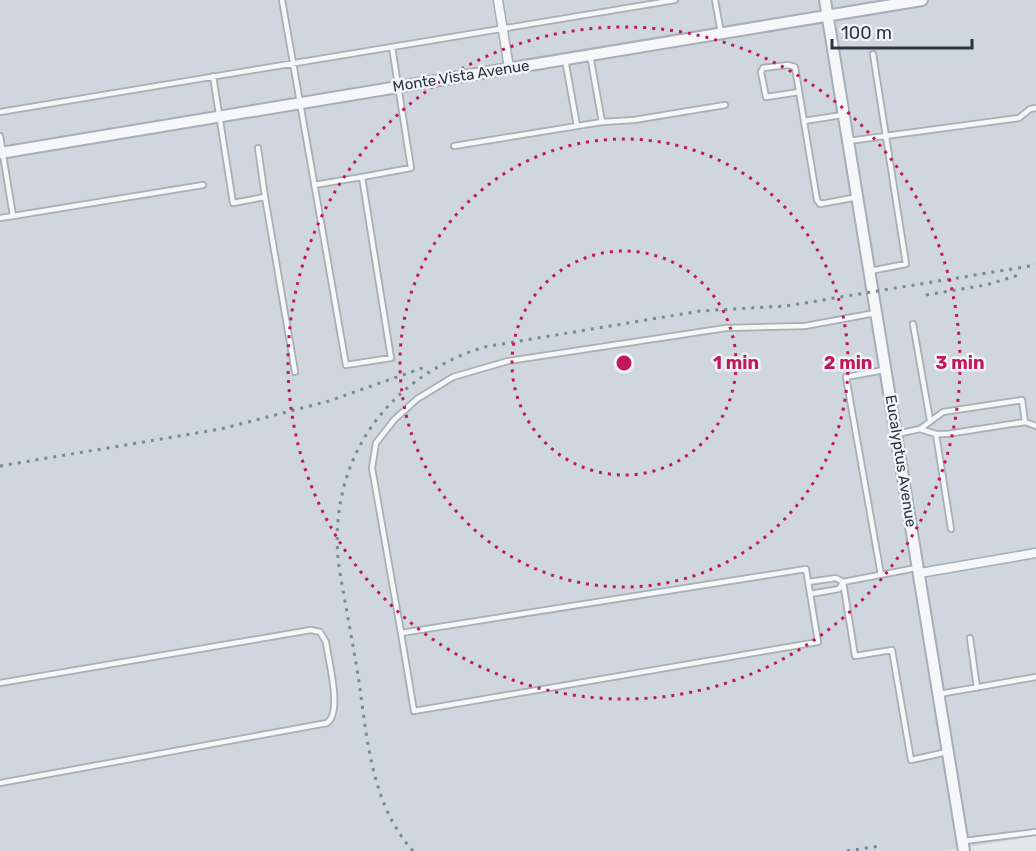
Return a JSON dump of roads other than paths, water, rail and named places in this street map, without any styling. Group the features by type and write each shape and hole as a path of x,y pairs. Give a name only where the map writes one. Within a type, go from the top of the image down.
{"street":[{"path":"498,0 509,68"},
{"name":"Eucalyptus Avenue","path":"825,0 964,846"},
{"name":"Monte Vista Avenue","path":"1,153 922,0"},
{"path":"919,570 1036,553"}],"lane":[{"path":"282,0 346,366 391,358 362,177"},
{"path":"0,112 675,0"},
{"path":"715,0 721,33"},
{"path":"314,185 411,168 392,47"},
{"path":"870,271 906,264 873,54"},
{"path":"590,55 602,122"},
{"path":"565,59 577,126"},
{"path":"799,92 766,97 761,72 764,68 788,64 795,67 817,200 820,204 858,198"},
{"path":"213,76 233,203 265,197"},
{"path":"454,146 725,105"},
{"path":"848,141 1019,118 1030,109 1036,108"},
{"path":"804,121 844,114"},
{"path":"0,136 13,216"},
{"path":"258,148 295,372"},
{"path":"0,218 203,184"},
{"path":"400,633 806,569 818,642 414,711 400,633 372,468 376,443 394,420 417,399 453,377 508,361 726,328 805,326 877,312"},
{"path":"913,324 930,420"},
{"path":"881,575 846,377 886,369"},
{"path":"920,429 943,412 1022,400 1025,422"},
{"path":"897,434 920,429 936,434 947,434 1025,422 1036,426"},
{"path":"936,434 951,529"},
{"path":"808,582 836,578 843,582 919,570"},
{"path":"810,594 839,589 843,582"},
{"path":"843,582 855,656 892,650 911,760 948,751"},
{"path":"0,683 311,630 320,632 326,642 335,705 333,716 327,723 0,783"},
{"path":"970,638 977,688"},
{"path":"939,694 1036,677"},
{"path":"964,846 1036,832"}],"railway":[{"path":"413,851 388,812 373,768 339,567 337,529 342,493 353,460 370,430 391,403 418,380 449,361 484,347 700,311 786,306 1036,265"},
{"path":"926,295 986,285 1019,275"},
{"path":"0,466 221,429 329,401 425,367"},
{"path":"847,851 880,846"}]}
